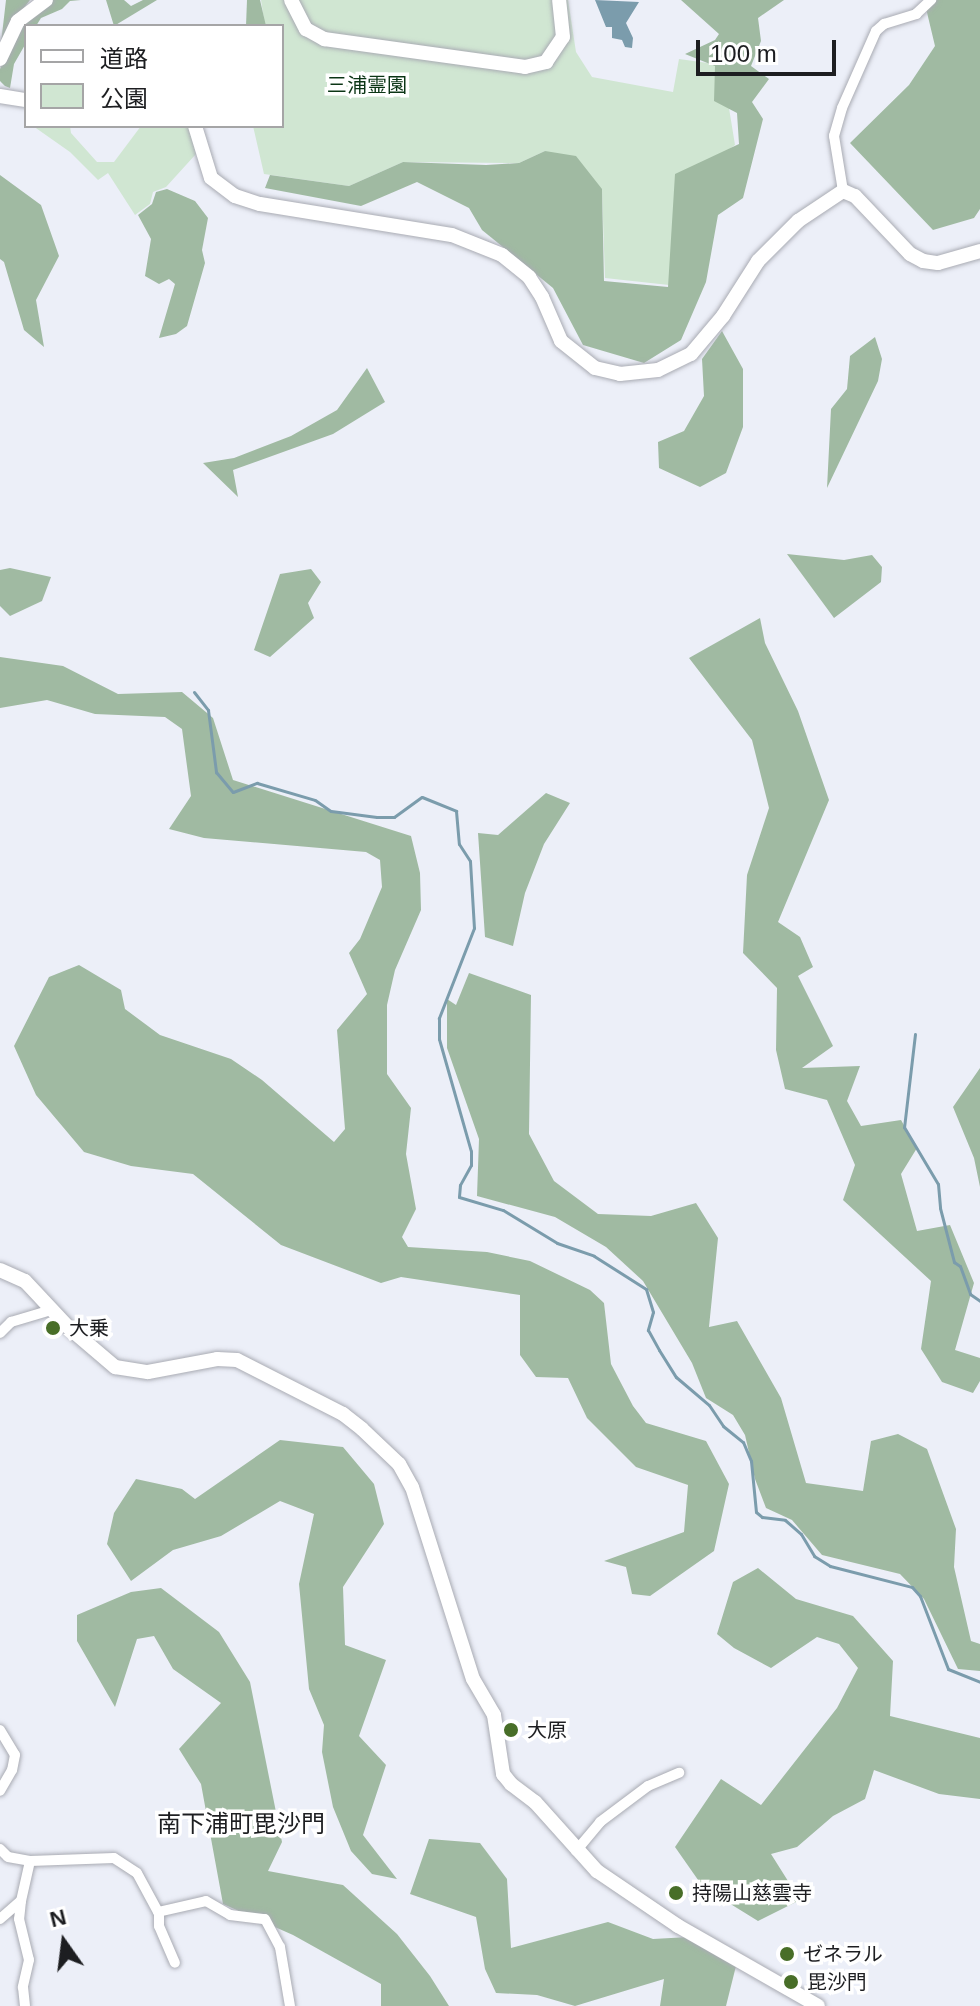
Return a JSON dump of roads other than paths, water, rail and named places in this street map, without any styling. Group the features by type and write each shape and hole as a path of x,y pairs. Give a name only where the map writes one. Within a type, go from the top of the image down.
{"street":[{"path":"0,59 18,21 46,0"},
{"path":"291,0 306,29 324,39 525,67 546,62 555,54 563,37 559,0"},
{"path":"843,191 834,136 842,108 876,31 884,24 916,14 931,0"},
{"path":"0,96 24,100"},
{"path":"196,128 211,178 235,196 260,204 452,235 502,255 529,277 542,297 561,341 576,357 595,368 620,374 658,370 691,354 723,316 758,261 798,221 843,191"},
{"path":"843,191 855,196 910,254 923,261 938,263 980,251"},
{"path":"0,1270 25,1281 96,1353 125,1370 148,1372 217,1359 247,1364 352,1420 399,1464 412,1487 473,1679 494,1715 503,1774 535,1802 597,1871 678,1926 818,2006"},
{"path":"0,1333 11,1322 51,1310"},
{"path":"0,1730 15,1755 12,1770 0,1791"},
{"path":"576,1851 600,1822 648,1786 679,1773"},
{"path":"0,1849 8,1857 30,1861 97,1857 121,1861 141,1878 150,1902 159,1912 159,1926 175,1963"},
{"path":"25,2006 23,1987 29,1960 19,1919 30,1861"},
{"path":"0,1919 21,1901"},
{"path":"159,1912 206,1901 230,1915 265,1919 280,1947 290,2006"}],"water":[{"path":"595,0 639,2 626,23 633,38 632,48 625,47 622,40 612,38 612,27 606,27"}],"waterway":[{"path":"194,692 208,710 216,772 233,792 257,783 315,800 331,811 377,817 394,817 422,797 456,811 459,844 470,861 474,928 439,1018 439,1039 471,1151 471,1165 460,1185 459,1197 503,1210 557,1243 594,1256 646,1289 653,1312 648,1330 676,1377 709,1405 723,1426 743,1442 751,1461 756,1512 762,1517 785,1520 801,1534 814,1556 830,1566 912,1587 920,1596 948,1669 980,1682"},
{"path":"915,1034 904,1127 938,1184 940,1208 954,1262 960,1266 970,1294 980,1301"}],"place":[{"name":"大乗","path":"53,1328"},
{"name":"大原","path":"511,1730"},
{"name":"持陽山慈雲寺","path":"676,1893"},
{"name":"ゼネラル","path":"787,1954"},
{"name":"毘沙門","path":"791,1982"}],"district":[{"name":"南下浦町毘沙門","path":"241,1824"}],"park label":[{"name":"三浦霊園","path":"367,85"}]}
